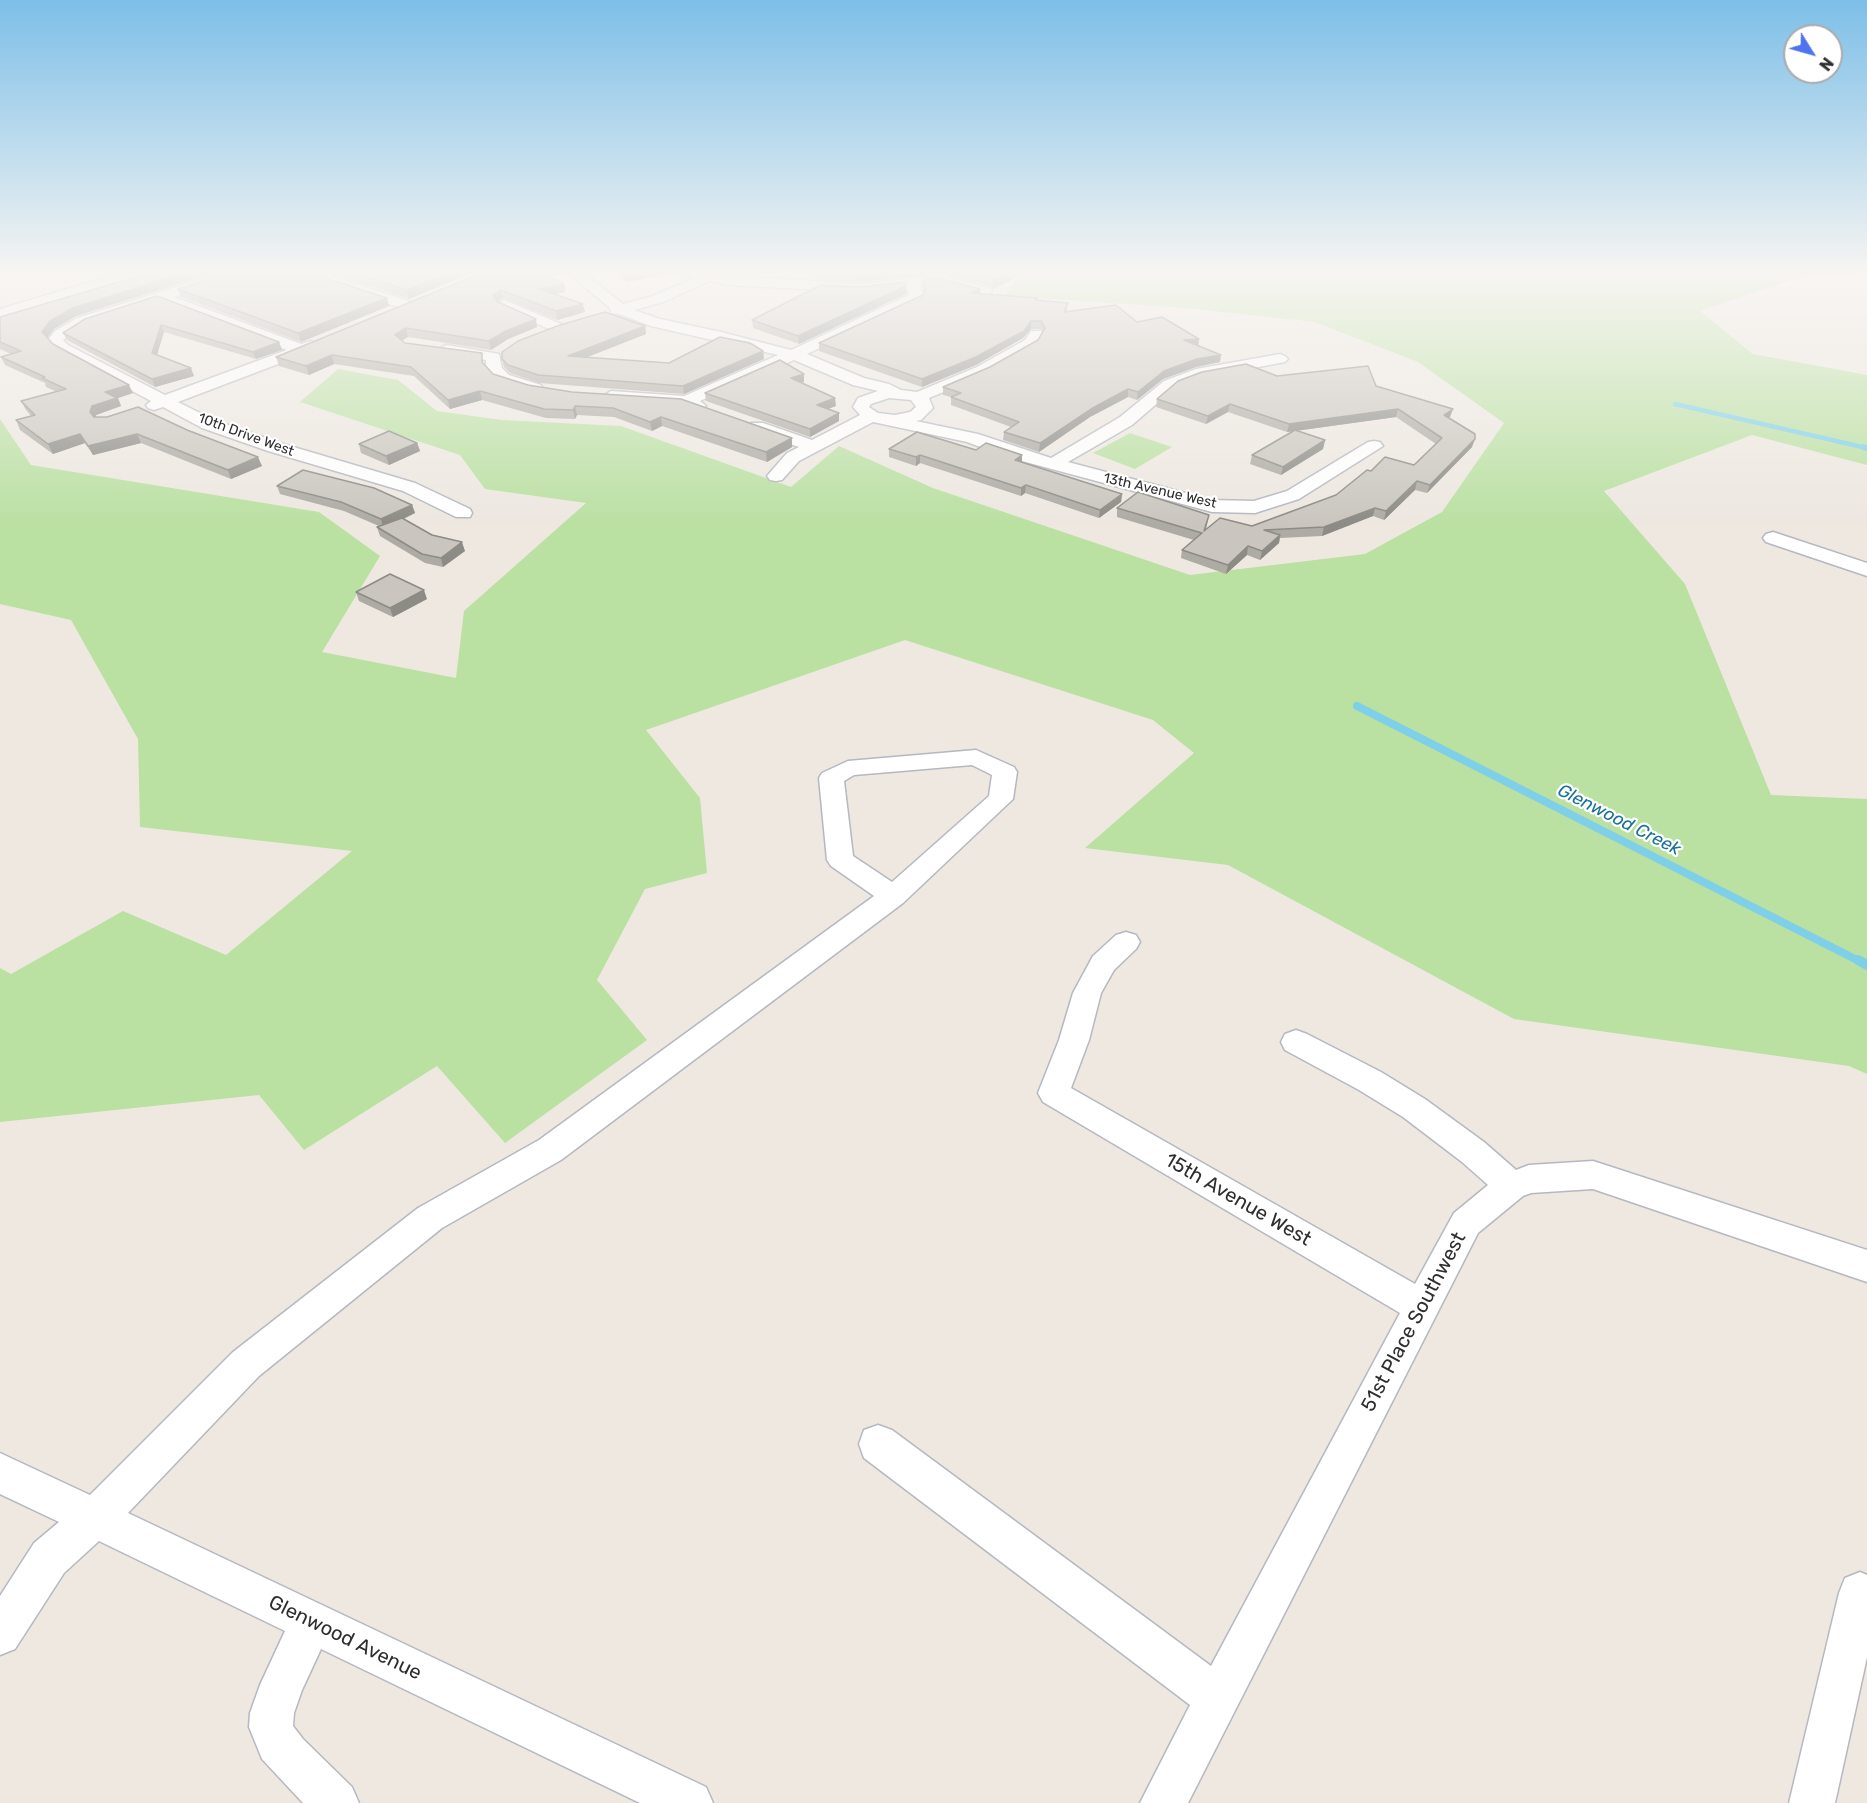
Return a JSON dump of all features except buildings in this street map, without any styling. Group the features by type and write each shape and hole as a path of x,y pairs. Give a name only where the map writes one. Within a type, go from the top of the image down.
{"street":[{"name":"10th Drive West","path":"79,356 208,424 274,447 409,487 463,513"},
{"path":"134,411 286,356"},
{"path":"500,356 494,369 503,378 547,390"},
{"path":"686,401 785,356"},
{"name":"13th Avenue West","path":"790,356 831,381 841,393 873,415 972,438 1013,453 1097,477 1212,506 1255,507 1293,495 1374,446"},
{"name":"13th Avenue West","path":"794,356 810,359 859,382 883,387 895,393"},
{"path":"873,415 862,404 868,398 895,393 922,402 1008,356"},
{"path":"1054,463 1125,421 1170,384 1196,374 1280,359"},
{"path":"595,395 686,401 717,412"},
{"name":"13th Avenue West","path":"922,402 972,438"},
{"path":"776,476 793,458 812,446 873,415 909,418 920,413 922,402"},
{"path":"738,420 812,446"},
{"path":"1773,538 1867,570"},
{"path":"0,1634 50,1558 95,1518 246,1364 430,1218 550,1150 893,896 1001,799 1005,772 976,757 848,768 831,778 840,860 893,896"},
{"name":"15th Avenue West","path":"1126,942 1102,963 1087,993 1074,1040 1054,1093 1422,1306"},
{"path":"1296,1042 1370,1081 1414,1108 1473,1152 1511,1186"},
{"name":"51st Place Southwest","path":"1163,1803 1466,1223 1511,1186 1528,1179 1593,1175 1867,1266"},
{"path":"878,1444 1217,1698"},
{"name":"Glenwood Avenue","path":"0,1473 690,1803"},
{"path":"1812,1803 1860,1593"},
{"path":"311,1622 282,1685 272,1713 271,1727 278,1743 287,1755 336,1803"}],"green space":[{"path":"1403,356 1765,356 1867,375 1867,465 1752,435 1604,491 1685,584 1771,795 1867,799 1867,1074 1849,1066 1514,1019 1228,865 1085,848 1194,753 1153,720 905,640 646,730 700,798 707,873 645,889 597,980 647,1040 505,1143 437,1066 304,1150 259,1095 0,1122 0,968 11,974 123,911 226,955 352,851 140,827 138,739 71,620 0,604 0,419 31,465 319,512 380,556 322,652 456,678 464,611 586,503 485,489 460,455 300,402 338,369 398,380 437,411 502,420 621,426 791,487 839,446 933,488 1190,575 1365,554 1442,512 1504,423 1418,362"},
{"path":"1130,433 1172,447 1135,469 1093,453"}],"waterway":[{"path":"1675,404 1867,448 1863,447"},
{"name":"Glenwood Creek","path":"1357,706 1861,962"},
{"name":"Glenwood Creek","path":"1858,960 1867,965"}]}
